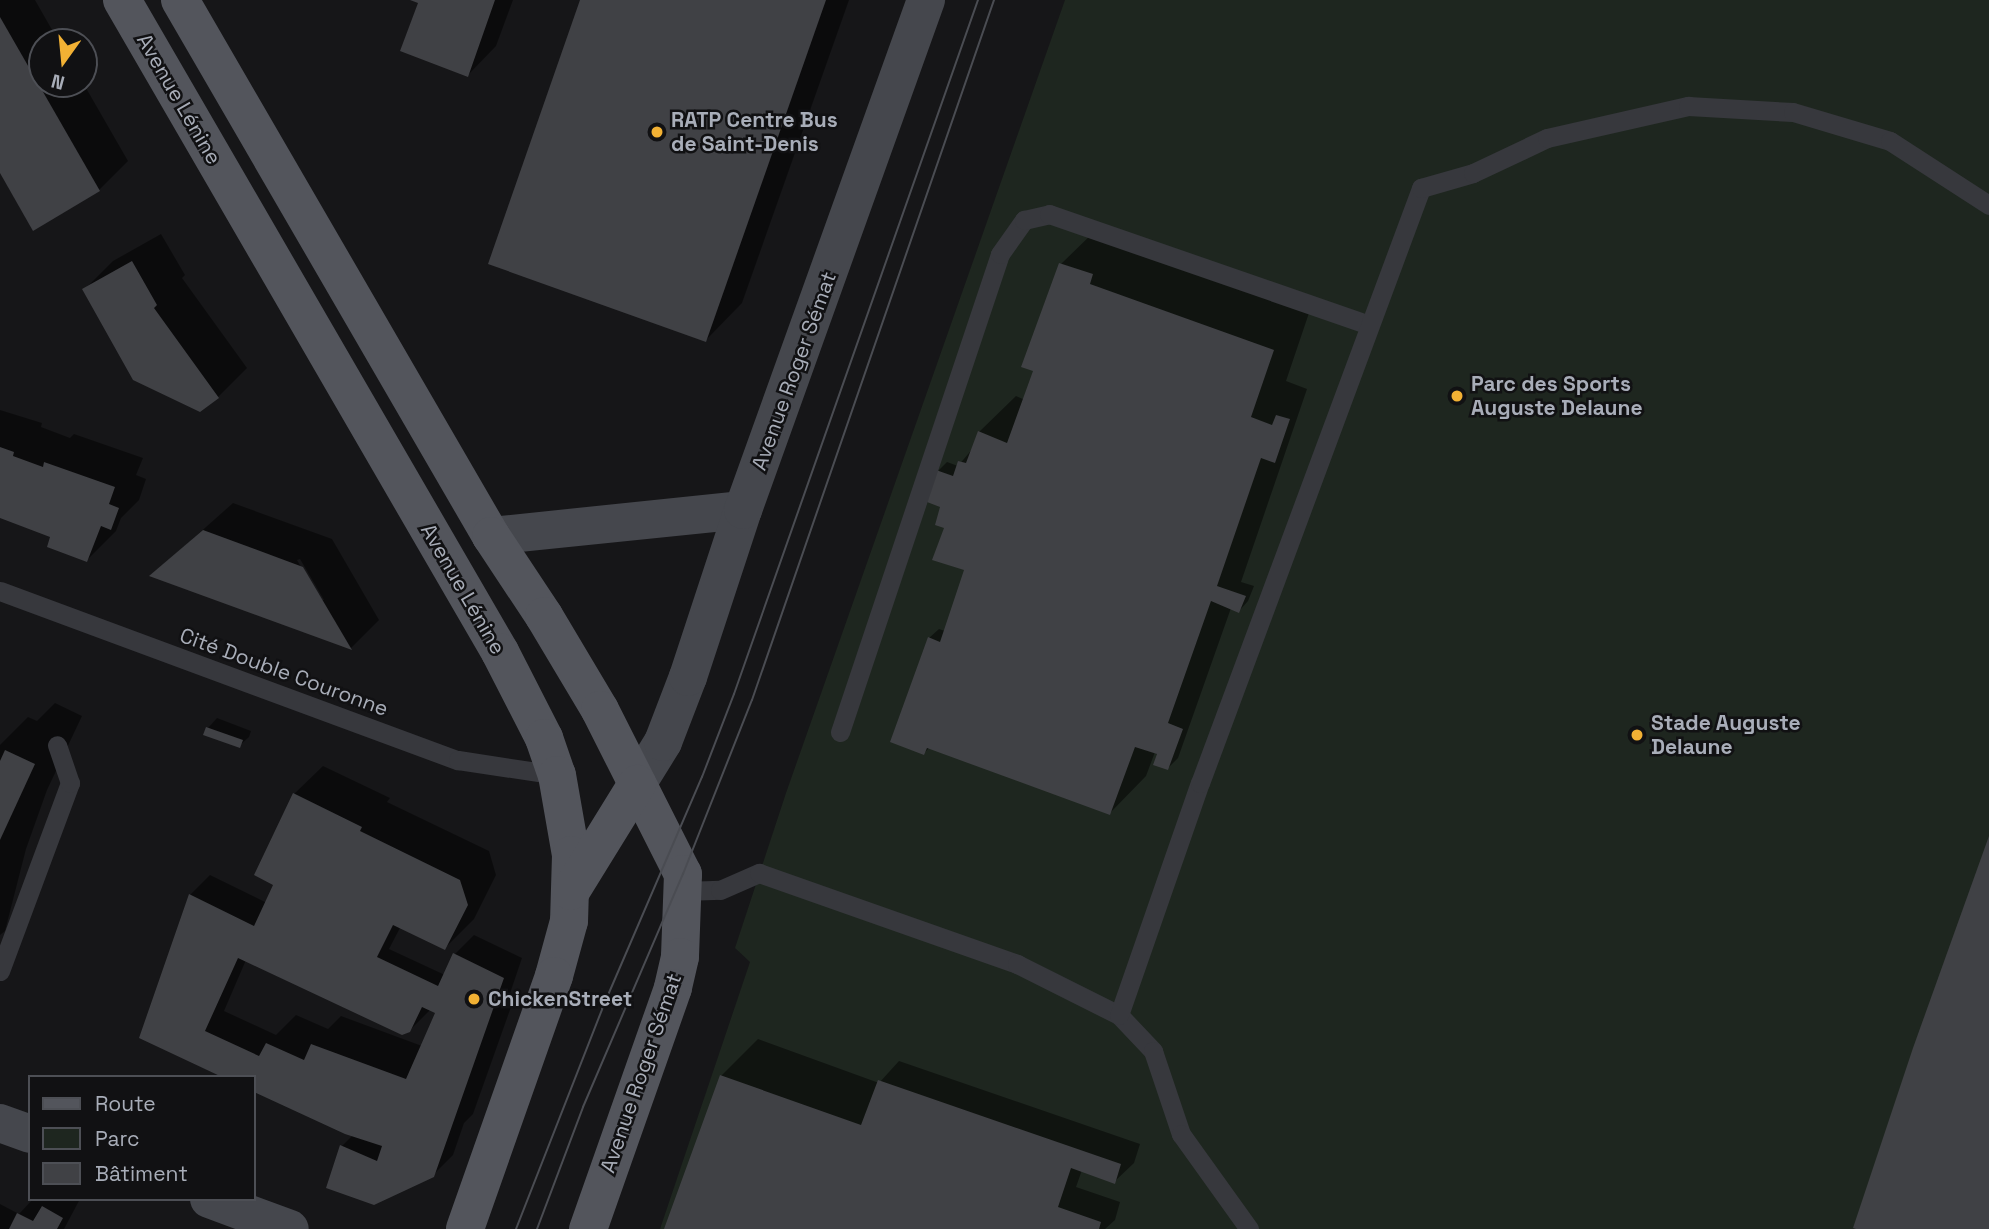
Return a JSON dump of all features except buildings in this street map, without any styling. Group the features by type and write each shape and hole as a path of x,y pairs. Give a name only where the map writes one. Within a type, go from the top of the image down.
{"main road":[{"name":"Avenue Lénine","path":"122,0 500,652 544,738 557,775 571,855 569,921 554,976 465,1229"},
{"path":"180,0 491,536 593,698 637,784 571,891"},
{"name":"Avenue Roger Sémat","path":"588,1229 673,988 680,957 684,891 682,874 637,784"}],"street":[{"name":"Avenue Roger Sémat","path":"637,784 663,742 743,510 820,303 926,0"},
{"path":"491,536 743,510"},
{"name":"Avenue Roger Sémat","path":"663,742 664,834"},
{"path":"0,1123 28,1133"},
{"path":"214,1201 290,1229"}],"lane":[{"path":"1119,1015 1200,783 1421,188 1473,173 1547,138 1688,106 1793,112 1890,141 1989,205"},
{"path":"840,732 1000,254 1024,220 1049,214 1369,325"},
{"name":"Cité Double Couronne","path":"0,591 458,760 557,775"},
{"path":"0,971 70,783 57,745"},
{"path":"684,891 720,890 760,873 1017,964 1119,1015 1153,1051 1181,1133 1250,1229"}],"green space":[{"name":"Parc des Sports Auguste Delaune","path":"1065,0 1989,0 1989,1229 660,1229 750,962 735,948 786,793"}],"tram line":[{"path":"516,1229 602,1009 702,777 734,694 978,0"},
{"path":"537,1229 583,1107 683,874 752,700 994,0"}],"place":[{"name":"RATP Centre Bus de Saint-Denis","path":"657,132"},
{"name":"Parc des Sports Auguste Delaune","path":"1457,396"},
{"name":"Stade Auguste Delaune","path":"1637,735"},
{"name":"ChickenStreet","path":"474,999"}]}
